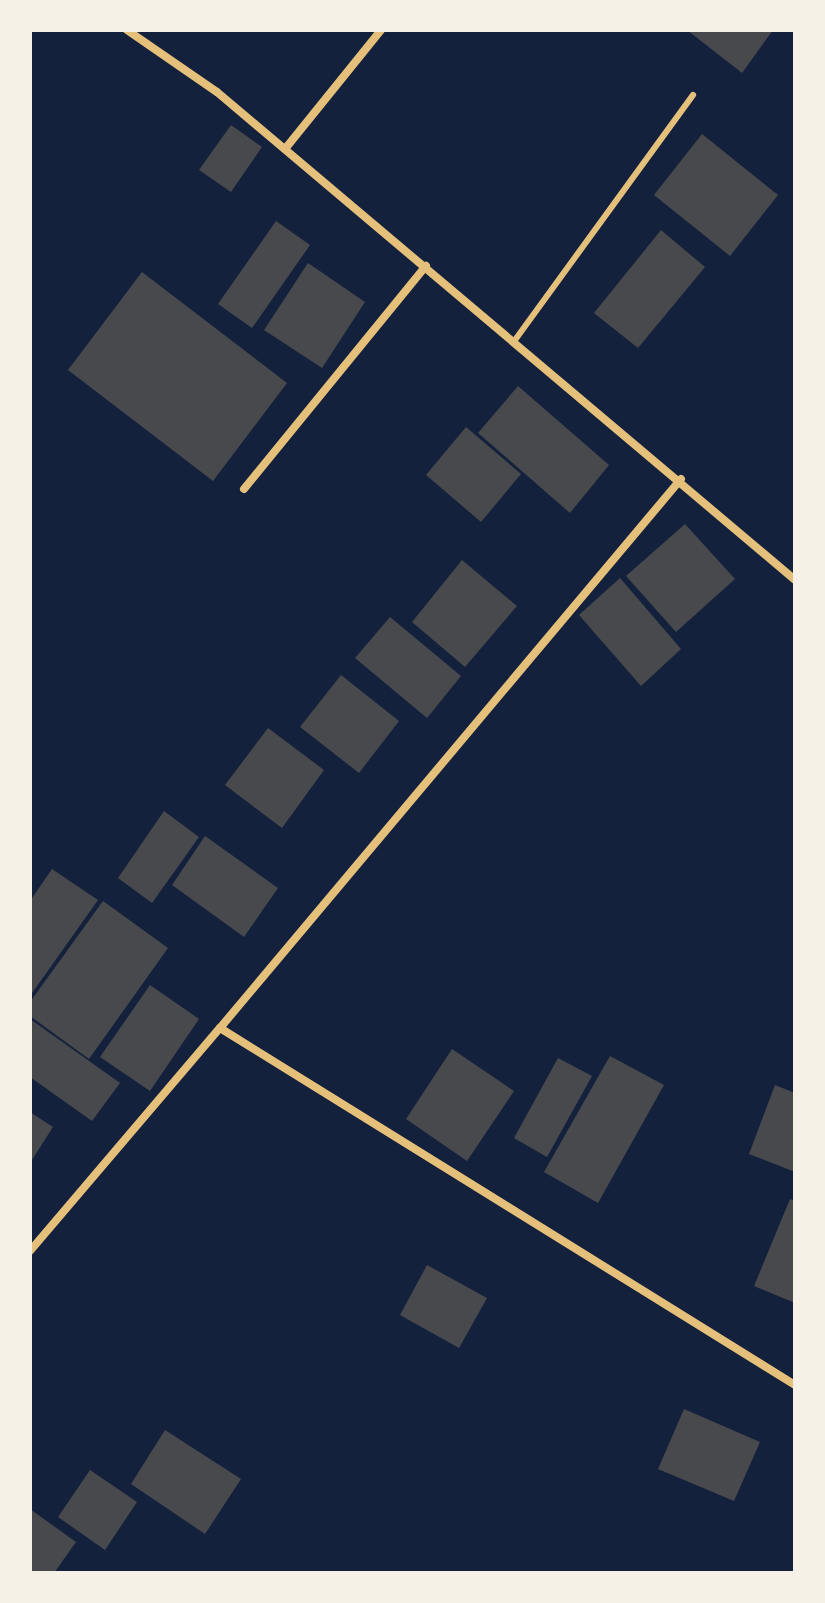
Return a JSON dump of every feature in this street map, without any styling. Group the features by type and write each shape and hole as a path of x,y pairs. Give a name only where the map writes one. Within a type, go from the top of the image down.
{"street":[{"path":"127,30 285,149 681,479 795,580"},
{"path":"285,149 381,30"},
{"path":"244,489 426,266"},
{"path":"30,1251 681,479"},
{"path":"220,1028 795,1385"}],"lane":[{"path":"515,340 693,95"}],"building":[{"path":"687,30 773,30 742,73"},
{"path":"231,125 262,147 231,192 199,170"},
{"path":"702,134 778,195 730,256 654,195"},
{"path":"276,221 310,245 252,328 218,304"},
{"path":"661,230 705,267 638,348 594,313"},
{"path":"308,263 365,302 322,368 264,330"},
{"path":"142,272 287,383 213,481 68,370"},
{"path":"518,386 609,465 570,513 478,433"},
{"path":"466,427 521,474 481,522 426,475"},
{"path":"685,524 735,579 676,632 626,576"},
{"path":"462,560 517,606 465,667 412,622"},
{"path":"620,578 681,649 641,686 579,615"},
{"path":"390,617 461,676 427,718 355,658"},
{"path":"341,675 399,721 359,773 300,727"},
{"path":"268,728 324,770 282,828 225,785"},
{"path":"164,811 199,837 152,903 118,878"},
{"path":"205,836 278,888 244,937 172,885"},
{"path":"52,869 98,900 30,996 30,901"},
{"path":"103,901 168,948 89,1059 30,1016 30,1002"},
{"path":"150,985 199,1019 150,1091 100,1057"},
{"path":"30,1019 120,1083 92,1121 30,1077"},
{"path":"452,1049 514,1091 467,1161 406,1119"},
{"path":"610,1056 664,1085 598,1203 544,1172"},
{"path":"558,1058 592,1076 547,1157 514,1138"},
{"path":"775,1085 795,1093 795,1172 749,1154"},
{"path":"30,1112 53,1127 30,1163"},
{"path":"790,1199 795,1201 795,1303 754,1286"},
{"path":"427,1265 487,1298 459,1348 400,1315"},
{"path":"684,1409 760,1442 734,1501 658,1469"},
{"path":"165,1430 241,1479 205,1534 131,1484"},
{"path":"90,1470 137,1502 105,1550 58,1517"},
{"path":"30,1509 76,1542 54,1573 30,1573"}]}
